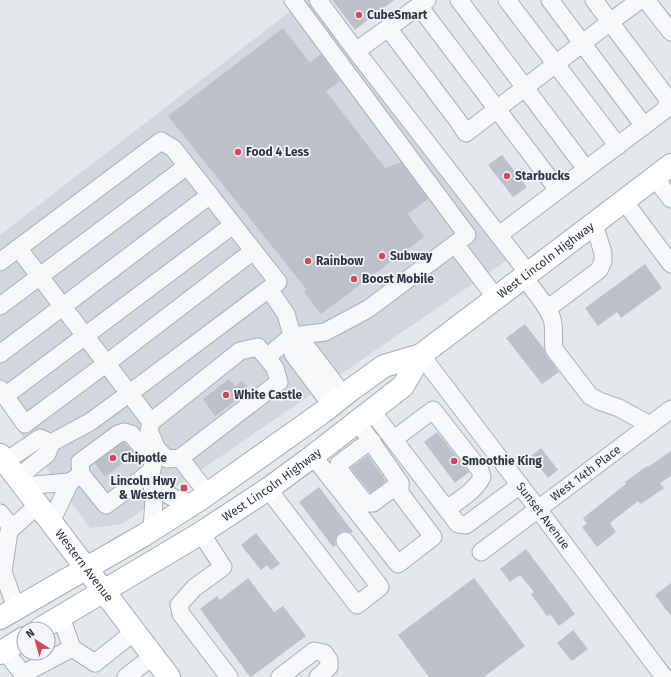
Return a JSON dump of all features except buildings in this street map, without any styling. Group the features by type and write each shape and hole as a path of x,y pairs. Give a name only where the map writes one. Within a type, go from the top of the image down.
{"main road":[{"name":"West Lincoln Highway","path":"8,613 152,530 201,499 338,401 384,366 421,355 663,172"},
{"name":"West Lincoln Highway","path":"54,621 201,533 268,489 403,386 421,355"},
{"name":"Western Avenue","path":"9,469 169,677"},
{"path":"2,652 16,643"}],"street":[{"path":"267,357 293,339 325,332 368,309 466,235 293,0"},
{"path":"318,0 499,235 551,316 553,323 554,349 590,396 619,408 650,425"},
{"path":"459,0 586,169"},
{"path":"507,0 618,146"},
{"path":"550,0 644,126"},
{"path":"499,235 666,109 668,99 594,0"},
{"path":"388,28 466,133 640,0"},
{"path":"646,0 671,32"},
{"path":"356,51 423,3 497,109 558,190"},
{"path":"0,262 161,141 174,148 278,282 90,422 50,443 46,454 9,469"},
{"path":"0,306 187,166"},
{"path":"663,172 671,199"},
{"path":"0,354 210,195"},
{"path":"624,201 671,264"},
{"path":"547,309 599,270 604,261 604,253 594,224"},
{"path":"233,225 86,336 2,393 25,424 253,251"},
{"path":"455,244 496,298"},
{"path":"18,248 152,422"},
{"path":"268,289 286,314 293,339 305,345 338,401"},
{"path":"258,347 267,357 275,368 279,382 180,458 167,459 157,448 149,431 152,422 240,351 258,347"},
{"name":"Sunset Avenue","path":"421,355 664,677"},
{"name":"West 14th Place","path":"481,552 671,409"},
{"path":"394,439 433,410 480,470 482,477 479,483 473,490 447,509"},
{"path":"364,416 394,439 458,524 466,525 520,485"},
{"path":"313,456 398,564 433,537 400,488 372,442 364,416"},
{"path":"51,522 76,478 80,462 118,434 124,432 131,434 152,459 153,464 149,476 154,498 152,530"},
{"path":"372,442 360,448 339,464 340,471 365,503 373,503 400,488"},
{"path":"149,476 175,499 201,499 180,458"},
{"path":"9,469 76,478 106,505 149,476"},
{"path":"364,521 400,488"},
{"path":"268,489 357,605 380,587 345,541"},
{"path":"4,548 38,505"},
{"path":"0,513 8,613"},
{"path":"201,533 223,567 194,588 179,605 181,614 229,677"},
{"path":"61,617 72,648 94,663 134,632"},
{"path":"2,652 23,674 72,648"},
{"path":"280,677 314,651 324,653 329,660 329,667 324,675"},
{"path":"126,677 153,656"}],"shaded area":[{"path":"305,0 312,0 506,261 122,524 90,528 0,405 0,235"}],"place":[{"name":"CubeSmart","path":"359,15"},
{"name":"Food 4 Less","path":"238,152"},
{"name":"Starbucks","path":"507,176"},
{"name":"Subway","path":"382,256"},
{"name":"Rainbow","path":"308,261"},
{"name":"Boost Mobile","path":"354,279"},
{"name":"White Castle","path":"226,395"},
{"name":"Chipotle","path":"113,458"},
{"name":"Smoothie King","path":"454,461"},
{"name":"Lincoln Hwy & Western","path":"184,488"}]}
